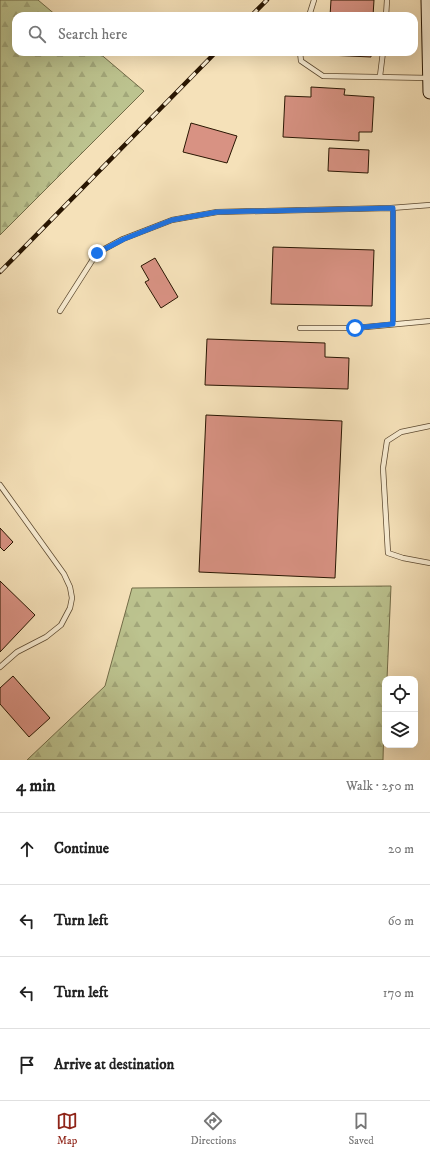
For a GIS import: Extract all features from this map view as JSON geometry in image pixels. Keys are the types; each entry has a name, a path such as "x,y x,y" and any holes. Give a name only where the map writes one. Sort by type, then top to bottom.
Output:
{"main road":[{"path":"428,0 430,92"}],"lane":[{"path":"310,12 314,0"},
{"path":"386,12 387,0"},
{"path":"300,56 301,61 323,76 430,78"},
{"path":"380,76 382,56"},
{"path":"60,311 97,253 124,239 172,220 217,212 393,208 430,205"},
{"path":"393,208 393,324"},
{"path":"300,328 355,328 430,321"},
{"path":"430,426 401,432 387,441 383,468 388,553 403,558 430,563"},
{"path":"0,485 64,574 70,587 72,598 70,608 61,625 46,637 17,652 0,667"}],"green space":[{"path":"0,0 38,0 52,12 12,12 12,56 103,56 144,91 0,235"},
{"path":"391,586 387,676 382,676 383,760 27,760 105,686 132,588"}],"building":[{"path":"331,0 374,0 373,12 330,12"},
{"path":"350,56 371,56 371,57"},
{"path":"311,87 345,89 344,95 374,97 372,132 359,132 359,141 283,137 285,96 311,97"},
{"path":"191,123 237,136 227,163 183,152"},
{"path":"329,148 369,150 368,173 328,171"},
{"path":"273,247 374,250 372,306 271,304"},
{"path":"155,258 178,297 161,308 145,282 149,280 141,266"},
{"path":"207,339 325,343 325,357 349,358 348,389 205,385"},
{"path":"206,415 342,421 335,578 199,572"},
{"path":"0,528 13,542 4,551 0,547"},
{"path":"0,581 35,615 0,652"},
{"path":"13,676 50,718 29,737 0,704 0,688"}],"railway":[{"path":"255,12 267,0"},
{"path":"0,272 212,56"}],"route":[{"path":"97,253 124,239 172,220 217,212 393,208 393,324 355,328"}]}
